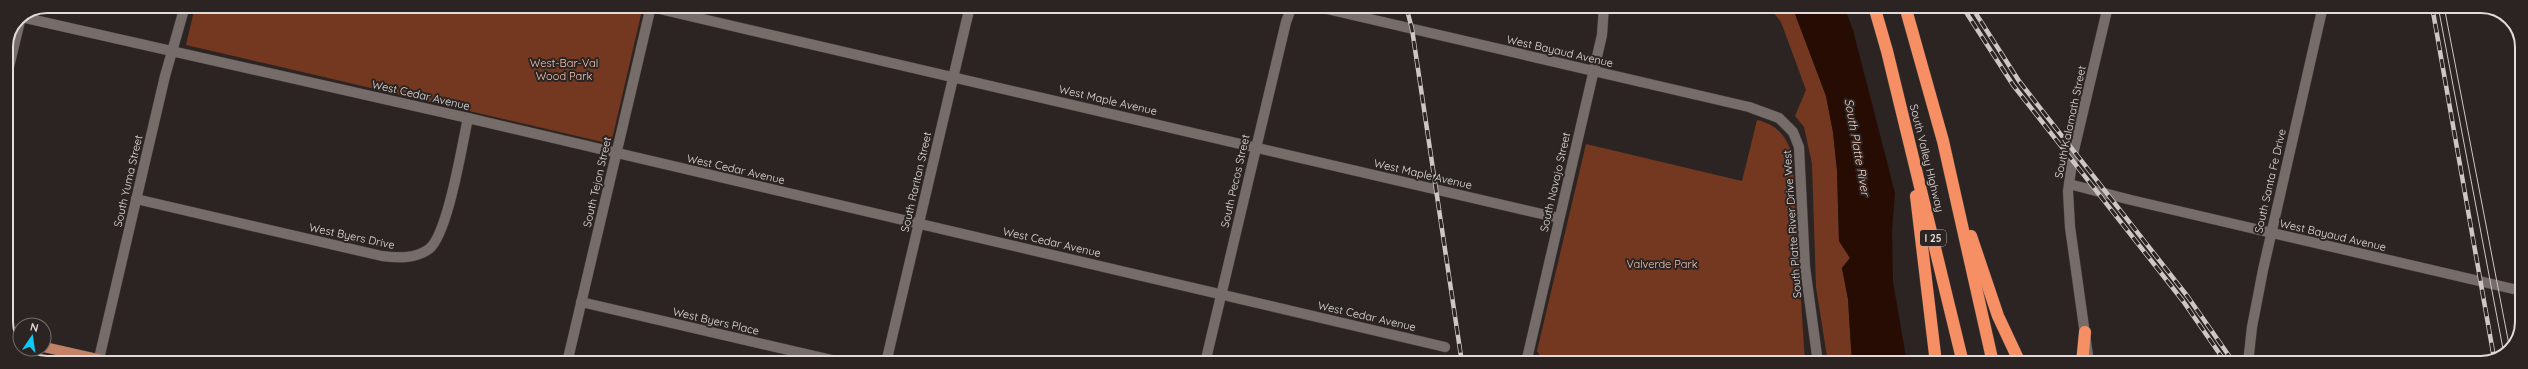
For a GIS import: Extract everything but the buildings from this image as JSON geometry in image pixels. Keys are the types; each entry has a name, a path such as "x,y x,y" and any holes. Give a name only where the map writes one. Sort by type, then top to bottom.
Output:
{"highway":[{"name":"South Valley Highway","path":"1876,13 1961,356"},
{"name":"South Valley Highway","path":"1907,13 1953,179 1991,356"},
{"path":"1902,114 1918,212 1935,356"},
{"path":"1953,179 1998,316 2017,356"},
{"path":"2083,356 2085,332"}],"main road":[{"path":"52,349 79,356"}],"street":[{"name":"South Yuma Street","path":"100,356 136,199 183,13"},
{"name":"South Tejon Street","path":"569,356 649,13"},
{"name":"West Maple Avenue","path":"681,13 1256,146 1559,218"},
{"name":"South Raritan Street","path":"888,356 952,76 968,13"},
{"name":"South Pecos Street","path":"1207,356 1256,146 1289,13"},
{"name":"West Bayaud Avenue","path":"1344,13 1764,111 1779,118 1793,132"},
{"name":"South Navajo Street","path":"1528,356 1603,27 1604,13"},
{"name":"South Kalamath Street","path":"2088,356 2070,226 2069,184 2074,150 2106,13"},
{"name":"South Santa Fe Drive","path":"2249,356 2254,310 2321,13"},
{"name":"West Cedar Avenue","path":"29,19 173,50 468,118 616,154 1445,347"},
{"path":"13,50 18,31"},
{"name":"West Byers Drive","path":"136,199 382,256 413,257 430,248 442,229 468,118"},
{"name":"South Platte River Drive West","path":"1793,132 1801,153 1805,267 1817,356"},
{"name":"West Bayaud Avenue","path":"2069,184 2271,233 2515,289"},
{"name":"West Byers Place","path":"581,302 815,356"}],"green space":[{"name":"West-Bar-Val Wood Park","path":"193,13 641,13 611,144 186,45"},
{"path":"1774,13 1795,13 1826,96 1833,132 1837,170 1839,241 1850,258 1842,268 1848,299 1852,356 1827,356 1816,287 1812,164 1804,127 1795,116 1806,90 1781,22"},
{"name":"Valverde Park","path":"1757,120 1770,124 1784,137 1792,155 1805,356 1540,356 1537,351 1586,144 1742,181"}],"water":[{"name":"South Platte River","path":"1795,13 1847,13 1853,30 1895,193 1892,232 1893,282 1906,356 1852,356 1848,299 1842,268 1850,258 1839,241 1837,170 1833,132 1826,96"}],"tram line":[{"path":"2439,13 2503,347"},
{"path":"2445,13 2508,342"}],"railway":[{"path":"1408,13 1412,29 1461,356"},
{"path":"1967,13 2013,85 2183,301 2221,356"},
{"path":"1975,13 2019,81 2188,297 2229,356"},
{"path":"2433,13 2493,353"}]}
